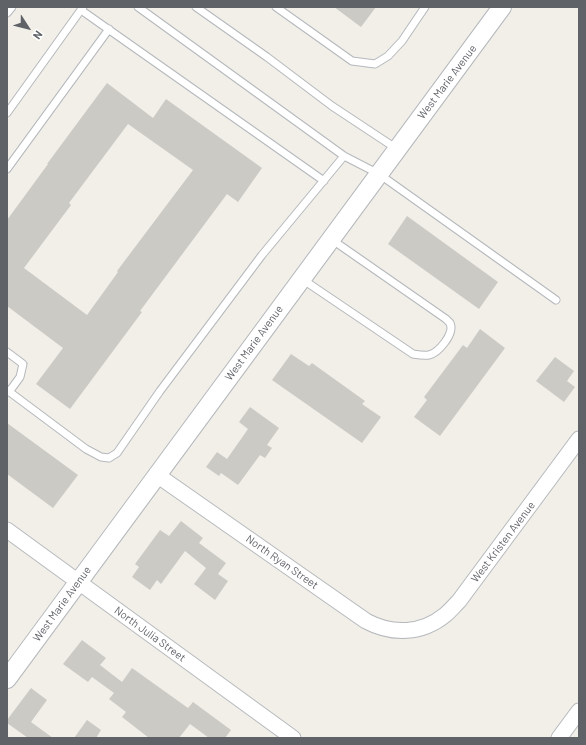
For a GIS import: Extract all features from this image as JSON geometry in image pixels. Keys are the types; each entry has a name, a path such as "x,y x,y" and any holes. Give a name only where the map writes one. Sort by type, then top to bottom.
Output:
{"street":[{"name":"West Marie Avenue","path":"7,679 502,7"},
{"name":"West Kristen Avenue","path":"413,630 423,628 438,620 459,601 579,439"},
{"name":"North Ryan Street","path":"157,475 366,621 376,627 387,630 413,630"},
{"name":"North Julia Street","path":"7,530 293,738"},
{"path":"559,738 579,711"}],"lane":[{"path":"7,13 12,7"},
{"path":"138,7 344,156 378,174 556,300"},
{"path":"196,7 267,57 332,106 397,149"},
{"path":"276,7 352,61 375,64 388,56 398,46 425,7"},
{"path":"7,113 82,9 109,30 324,180"},
{"path":"7,169 109,30"},
{"path":"7,352 23,364 20,377 8,391 86,449 102,457 109,458 116,453 160,391 262,255 344,156"},
{"path":"301,279 413,354 428,356 439,350 449,336 451,329 450,323 331,239"}],"building":[{"path":"334,7 376,7 361,27"},
{"path":"107,83 153,118 166,99 262,168 238,202 227,194 140,311 142,312 70,409 36,384 63,348 7,306 7,220","holes":["128,124 193,170 117,271 118,272 87,315 24,268 71,205 69,203"]},
{"path":"407,216 498,282 479,309 388,244"},
{"path":"480,329 505,348 440,436 414,417 427,400 424,397 463,345 467,348"},
{"path":"291,354 309,366 312,363 365,401 362,404 381,417 362,443 272,380"},
{"path":"555,357 574,371 567,381 575,387 564,402 536,381"},
{"path":"250,407 279,428 267,445 272,448 265,458 260,455 238,485 221,473 219,476 206,467 217,452 227,459 248,429 239,422"},
{"path":"7,423 78,475 53,508 7,474"},
{"path":"181,521 203,538 199,543 226,563 218,574 228,581 215,600 194,584 206,568 185,551 161,584 157,580 150,590 132,577 139,567 135,564 160,530 169,536"},
{"path":"82,640 106,658 100,665 122,682 132,668 188,708 193,702 231,730 225,738 209,738 190,724 179,738 149,738 122,717 126,712 109,699 114,693 92,677 88,682 63,664"},
{"path":"31,688 47,700 31,722 53,738 28,738 7,723 7,720"},
{"path":"87,720 101,730 96,738 74,738"}]}
